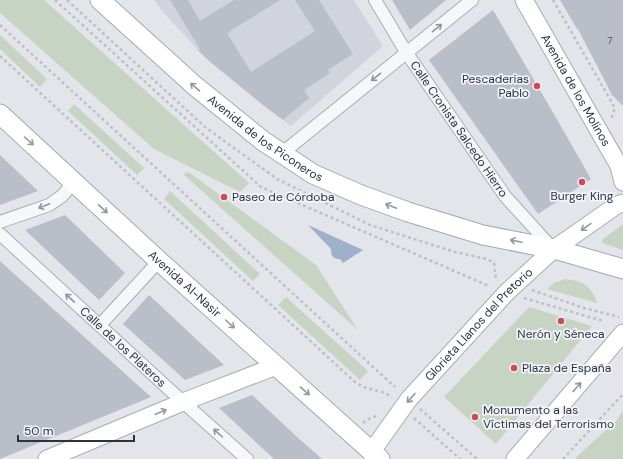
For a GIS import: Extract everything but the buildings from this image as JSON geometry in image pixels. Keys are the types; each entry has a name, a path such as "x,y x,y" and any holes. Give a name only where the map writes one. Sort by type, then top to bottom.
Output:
{"main road":[{"name":"Avenida de los Molinos","path":"524,0 621,167 623,182"},
{"name":"Avenida de los Piconeros","path":"103,2 195,86 263,141 313,174 361,195 408,212 483,234 554,249"},
{"name":"Avenida Al-Nasir","path":"0,114 159,261 334,417 375,456"},
{"name":"Glorieta Llanos del Pretorio","path":"375,456 402,408 409,399 507,292 554,249 621,199"},
{"path":"554,249 623,269"},
{"path":"515,459 623,333"},
{"path":"47,459 183,402 276,366"}],"street":[{"name":"Calle Cronista Salcedo Hierro","path":"375,0 406,52 505,196 554,249"},
{"path":"281,154 472,0"},
{"path":"0,222 49,204 62,196 74,182"},
{"name":"Calle de los Plateros","path":"0,234 247,459"},
{"path":"100,326 159,261"}],"path":[{"path":"553,0 615,108 610,120 613,126"},
{"path":"0,25 395,387"},
{"path":"0,56 355,382 364,387 386,393 460,459"},
{"path":"523,298 603,321"},
{"path":"563,459 623,394"},
{"path":"420,408 477,459"}],"shaded area":[{"path":"154,0 354,0 383,46 291,126 208,60 163,12"}],"green space":[{"path":"0,0 44,0 249,183 240,192 154,149 0,13"},
{"path":"0,35 47,79 40,87 0,49"},
{"path":"74,104 144,168 137,175 68,111"},
{"path":"186,172 190,173 316,265 358,330 184,175"},
{"path":"170,191 260,274 253,281 164,199"},
{"path":"623,224 623,250 602,243 602,240"},
{"path":"565,279 577,281 586,285 592,292 597,303 547,289 554,283"},
{"path":"286,297 368,371 360,380 278,305"},
{"path":"529,307 592,326 496,444 444,397"},
{"path":"623,410 623,459 574,459 616,421"}],"water":[{"path":"308,225 363,250 343,263 340,259 333,257 331,254 331,249"}],"place":[{"name":"Pescaderias Pablo","path":"537,86"},
{"name":"Burger King","path":"582,182"},
{"name":"Paseo de Córdoba","path":"224,197"},
{"name":"Nerón y Séneca","path":"561,321"},
{"name":"Plaza de España","path":"514,368"},
{"name":"Monumento a las Víctimas del Terrorismo","path":"475,417"}]}
